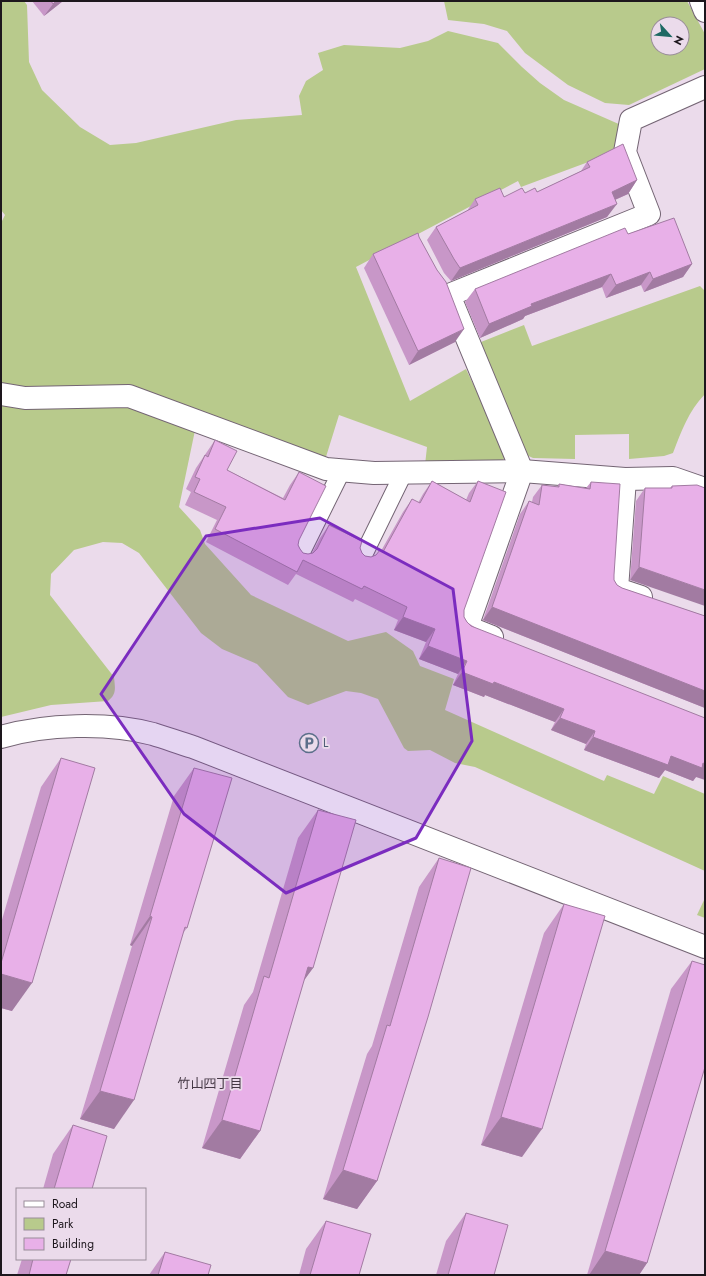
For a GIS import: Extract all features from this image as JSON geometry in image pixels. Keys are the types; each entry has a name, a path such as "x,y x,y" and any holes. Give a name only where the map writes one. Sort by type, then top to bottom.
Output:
{"street":[{"path":"701,1 705,11"},
{"path":"510,644 467,627 522,471 444,289 649,214 625,152 631,120 705,87"},
{"path":"1,394 25,398 128,396 326,469 374,473 522,471 625,479 673,478 705,489"},
{"path":"625,479 617,589 661,604"},
{"path":"1,737 21,731 70,726 114,728 151,734 193,747 705,947"}],"lane":[{"path":"299,557 342,470"},
{"path":"360,560 404,472"}],"highlighted area":[{"path":"320,518 453,589 472,741 416,838 286,893 184,814 101,694 206,536"}],"green space":[{"path":"1,1 24,1 27,5 29,62 42,90 80,127 110,145 136,143 236,120 302,115 299,96 306,81 323,70 318,53 344,45 400,48 428,41 448,31 498,43 540,83 564,100 621,125 618,151 521,187 518,181 356,267 410,401 466,369 506,454 500,466 425,465 427,447 339,415 325,460 198,416 179,507 200,530 205,544 251,595 348,641 386,632 413,651 420,666 454,679 445,710 604,781 607,775 654,794 663,776 705,794 705,871 475,767 455,763 430,750 408,751 404,748 378,699 361,693 346,691 308,705 288,697 257,664 222,649 201,633 139,553 122,543 103,542 74,550 51,574 50,595 114,677 115,690 113,696 108,701 51,705 1,717 1,223 5,215 1,210"},
{"path":"444,1 687,1 705,34 705,69 629,105 605,103 568,85 525,53 507,31 484,24 448,20"},
{"path":"700,286 705,291 705,394 690,415 673,453 664,456 629,459 629,434 575,435 575,459 533,458 522,453 476,344 524,325 532,346"},
{"path":"705,898 705,918 697,915"}],"building":[{"path":"623,144 637,180 612,192 617,204 460,268 436,227 478,205 475,199 500,188 504,197 522,188 525,193 535,188 537,192 590,167 587,162"},
{"path":"674,218 692,264 653,279 650,272 616,285 611,274 531,304 532,306 489,324 475,289 625,228 628,234"},
{"path":"418,233 437,270 446,282 464,329 418,351 373,254"},
{"path":"215,440 237,451 227,470 285,500 299,472 326,486 299,540 298,545 300,549 303,553 308,554 313,553 317,549 329,525 362,541 360,548 365,556 371,557 376,555 380,550 383,552 412,499 420,503 432,481 470,502 478,481 506,492 464,610 464,617 467,622 471,626 705,718 705,764 703,763 702,768 671,756 668,765 593,737 595,731 560,718 564,709 494,682 493,684 462,672 467,661 428,646 435,629 403,617 407,607 364,586 362,589 303,560 297,572 215,529 226,507 194,492 200,479 195,477 205,455 208,457"},
{"path":"591,482 620,484 614,575 614,580 617,585 705,616 705,691 492,607 529,501 539,505 542,485 559,487 559,484 590,489"},
{"path":"697,485 705,488 705,590 639,567 645,488 672,488 672,486"},
{"path":"61,758 95,768 32,983 1,974 1,963"},
{"path":"194,768 232,778 187,928 185,927 134,1100 100,1091 152,917 150,916"},
{"path":"318,810 356,820 313,968 308,967 260,1131 222,1120 264,976 269,978"},
{"path":"439,858 471,868 428,1017 377,1181 343,1170 387,1025 390,1026"},
{"path":"564,904 605,916 542,1129 501,1117"},
{"path":"692,961 705,965 705,1067 647,1263 605,1251"},
{"path":"73,1125 107,1136 92,1188 54,1188"},
{"path":"466,1213 508,1225 494,1275 448,1275"},
{"path":"326,1221 371,1234 359,1275 310,1275"},
{"path":"165,1252 211,1265 208,1275 158,1275"},
{"path":"33,1260 71,1260 66,1275 29,1275"}],"place":[{"name":"L","path":"309,743"}],"district":[{"name":"竹山四丁目","path":"210,1083"}]}
